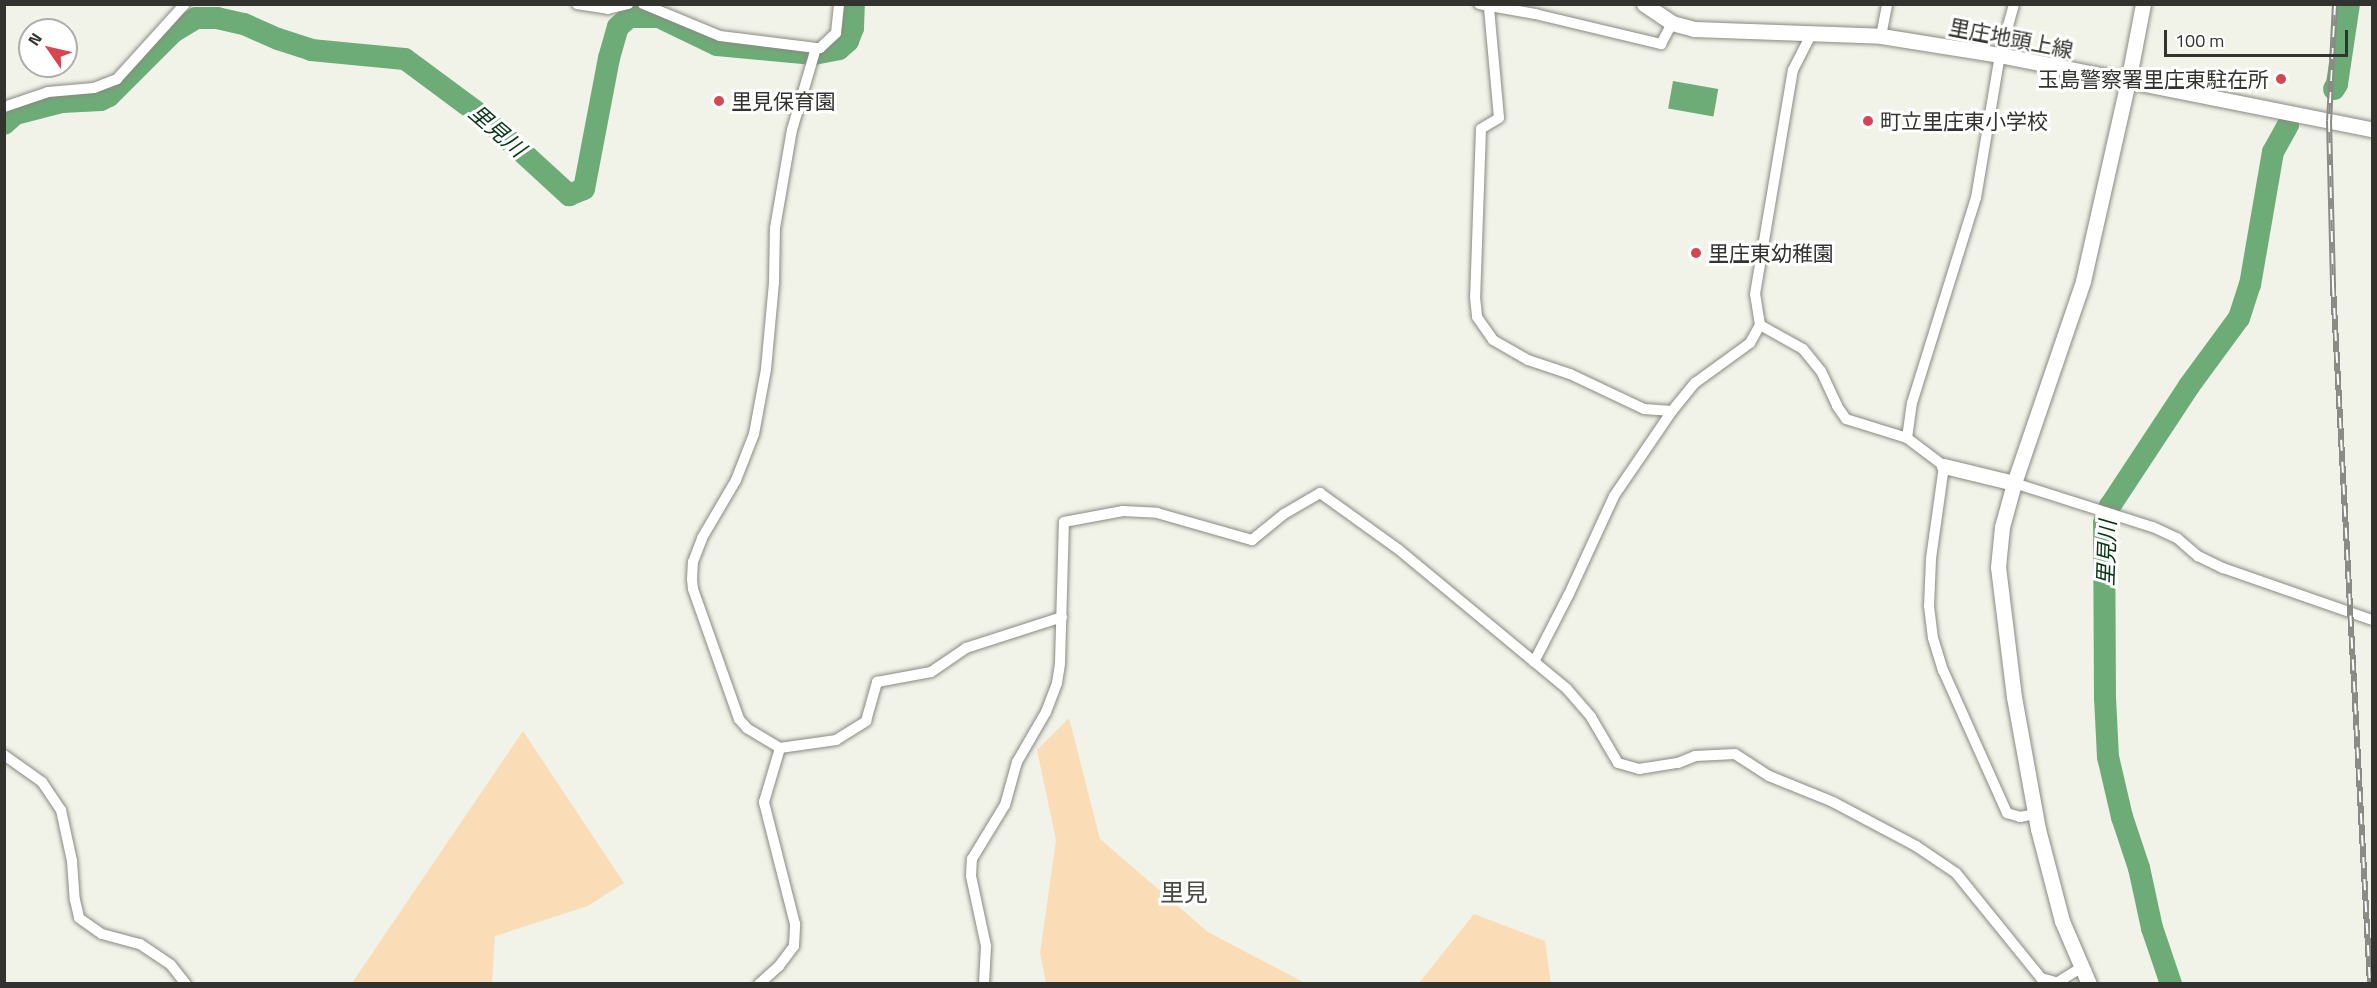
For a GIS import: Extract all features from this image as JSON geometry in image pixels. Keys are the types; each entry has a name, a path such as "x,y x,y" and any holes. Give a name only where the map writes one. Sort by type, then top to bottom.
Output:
{"street":[{"path":"4,107 48,92 94,88 117,79 185,4"},
{"path":"577,4 608,9 628,4"},
{"path":"643,4 720,36 816,48 820,48 836,33 839,4"},
{"name":"里庄地頭上線","path":"1644,4 1672,23 1694,29 1881,36 2000,55 2373,129"},
{"path":"1881,36 1887,4"},
{"path":"1907,438 1912,403 1976,198 2000,55 2014,4"},
{"path":"2089,984 2062,921 2035,814 2014,697 1998,567 2002,528 2014,483 2083,281 2128,82 2143,4"},
{"path":"1672,23 1661,44 1535,14 1484,6 1499,118 1481,129 1474,297 1478,317 1493,340 1528,360 1570,374 1644,409 1672,411"},
{"path":"1534,662 1569,594 1614,496 1672,411 1695,382 1750,343 1760,325 1755,294 1793,70 1811,35"},
{"path":"816,48 792,130 775,228 774,283 766,369 754,434 736,480 702,538 693,562 693,589 739,719 747,728 780,748 836,740 866,721 877,682 931,672 966,648 1062,617"},
{"path":"1760,325 1803,349 1821,371 1837,406 1846,419 1907,438 1944,466 2014,483 2153,527 2177,538 2198,556 2223,568 2373,620"},
{"path":"1944,466 1931,559 1929,606 1933,638 1943,670 2007,813 2020,817 2035,814"},
{"path":"984,984 986,946 971,876 972,859 1005,805 1017,762 1046,712 1060,663 1064,522 1123,512 1157,513 1252,540 1284,514 1320,493 1398,549 1583,705 1618,763 1639,769 1678,763 1695,756 1735,754 1769,776 1833,802 1916,846 1956,873 2041,981 2055,983 2081,968"},
{"path":"759,984 779,966 794,946 795,924 764,802 780,748"},
{"path":"4,755 42,782 61,810 72,861 79,918 102,934 140,944 171,965 186,984"}],"shaded area":[{"path":"1673,81 1718,89 1713,117 1668,109"},
{"path":"1069,718 1100,839 1208,932 1305,983 1046,983 1040,953 1056,840 1037,750"},
{"path":"523,731 624,883 588,906 495,936 492,983 352,983"},
{"path":"1474,914 1545,941 1551,983 1419,983"}],"waterway":[{"name":"里見川","path":"4,124 15,114 62,102 101,100 109,96 173,32 196,18 217,18 244,24 311,50 405,59 486,119 569,195 584,189 609,58 618,27 629,17 659,17 717,45 814,54 839,49 848,41 853,28 854,4"},
{"name":"里見川","path":"2334,89 2337,84 2349,4"},
{"name":"里見川","path":"2171,984 2152,928 2139,868 2122,817 2108,757 2105,698 2104,523 2110,506 2189,386 2239,318 2250,285 2273,152 2288,125"}],"railway":[{"path":"2335,4 2329,121 2333,286 2370,984"}],"place":[{"name":"玉島警察署里庄東駐在所","path":"2281,79"},
{"name":"里見保育園","path":"719,101"},
{"name":"町立里庄東小学校","path":"1868,121"},
{"name":"里庄東幼稚園","path":"1696,253"}],"district":[{"name":"里見","path":"1184,893"}]}
